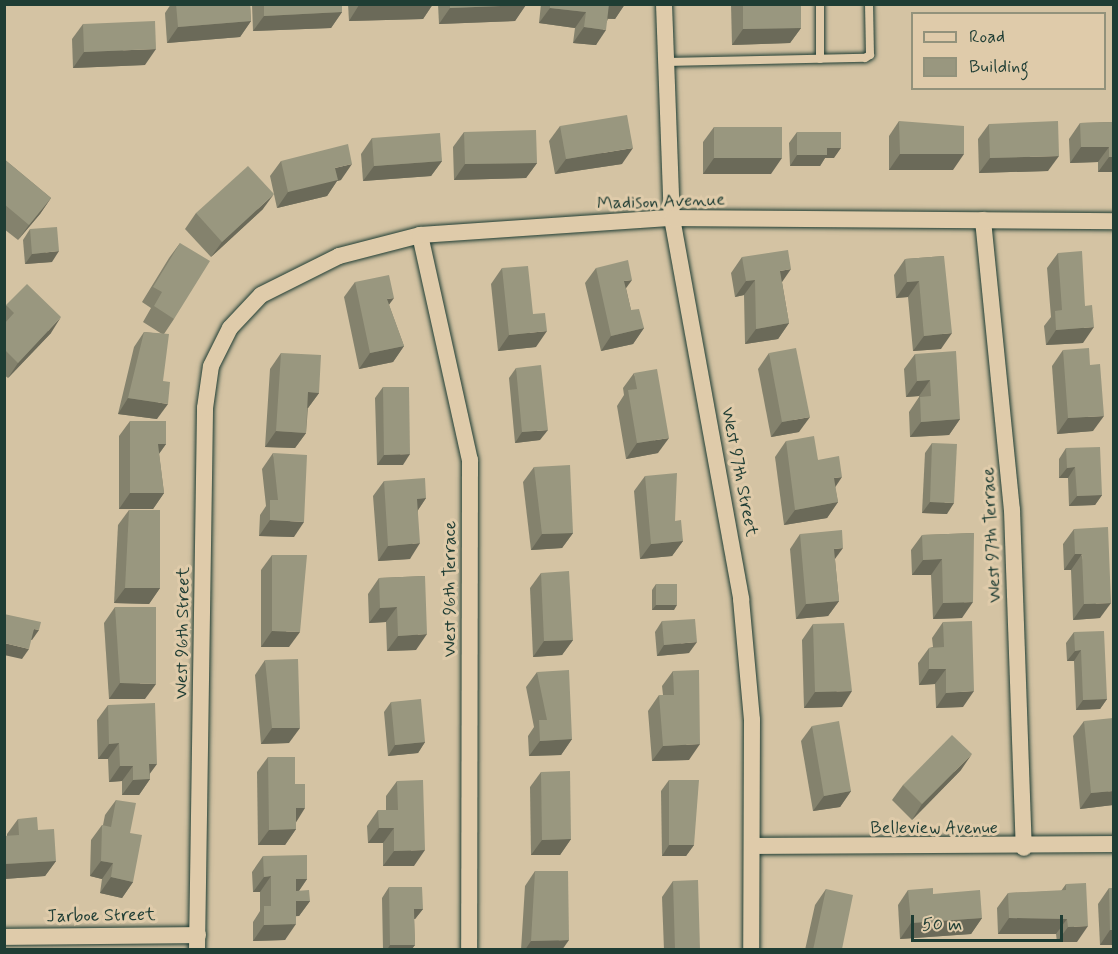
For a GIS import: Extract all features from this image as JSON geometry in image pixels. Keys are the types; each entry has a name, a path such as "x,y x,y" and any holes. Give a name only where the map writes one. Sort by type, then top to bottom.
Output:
{"street":[{"name":"West 97th Street","path":"664,4 672,218 741,599 752,720 751,950"},
{"name":"Madison Avenue","path":"234,323 261,295 339,256 420,235 672,218 1113,221"},
{"name":"West 97th Terrace","path":"983,220 1012,510 1024,848"},
{"name":"West 96th Terrace","path":"420,235 470,460 469,950"},
{"name":"West 96th Street","path":"197,942 205,408 211,366 234,323"},
{"name":"Belleview Avenue","path":"753,846 1024,848 1113,844"},
{"name":"Jarboe Street","path":"4,937 197,942"}],"lane":[{"path":"820,4 820,59"},
{"path":"666,62 820,59 870,55 869,4"}],"building":[{"path":"176,4 250,4 251,21 178,27"},
{"path":"264,4 342,4 342,12 264,16"},
{"path":"450,4 526,4 526,5 450,8"},
{"path":"550,4 609,4 606,30 584,27 586,12 550,8"},
{"path":"743,4 801,4 801,28 743,29"},
{"path":"155,21 156,49 84,52 83,24"},
{"path":"627,115 633,148 566,159 560,126"},
{"path":"899,121 964,126 964,154 900,154"},
{"path":"1058,121 1059,156 990,158 989,124"},
{"path":"1113,122 1113,157 1109,157 1109,147 1081,147 1080,123"},
{"path":"714,127 782,127 782,158 714,158"},
{"path":"536,130 537,163 465,164 464,132"},
{"path":"797,132 841,132 841,148 827,148 827,155 797,155"},
{"path":"440,133 442,161 374,166 372,138"},
{"path":"348,144 352,164 335,168 338,180 288,192 281,161"},
{"path":"4,159 51,198 29,225 4,204"},
{"path":"248,166 274,194 222,242 196,213"},
{"path":"57,227 59,251 32,254 30,229"},
{"path":"180,243 210,261 174,319 154,306 162,292 153,287"},
{"path":"788,250 791,269 780,271 789,323 756,329 755,280 746,281 742,257"},
{"path":"1082,251 1085,306 1092,305 1094,327 1056,330 1055,311 1062,310 1058,253"},
{"path":"944,256 952,333 924,336 919,281 907,282 905,259"},
{"path":"628,260 632,280 624,281 631,310 639,309 644,328 611,336 596,268"},
{"path":"528,266 533,314 545,313 547,331 509,335 502,268"},
{"path":"389,275 394,298 387,299 404,346 370,353 355,282"},
{"path":"27,284 61,317 18,363 4,349 4,324 14,313 6,305"},
{"path":"144,332 169,334 163,381 170,382 168,404 128,398"},
{"path":"796,348 810,417 782,422 769,353"},
{"path":"1089,348 1090,365 1100,364 1104,416 1068,418 1063,350"},
{"path":"956,351 960,419 921,422 920,397 931,396 930,380 917,381 915,354"},
{"path":"281,353 321,355 319,393 308,392 306,433 276,431"},
{"path":"541,365 548,430 522,432 516,368"},
{"path":"657,369 669,438 637,443 628,390 637,389 634,373"},
{"path":"383,387 409,387 410,454 384,455"},
{"path":"130,421 166,421 166,444 158,444 164,493 130,493"},
{"path":"814,436 818,460 839,456 842,477 834,478 838,502 795,510 786,441"},
{"path":"932,443 957,444 954,503 930,502"},
{"path":"1100,447 1102,495 1077,496 1075,467 1067,468 1066,448"},
{"path":"273,453 307,455 304,522 270,520 270,500 278,500"},
{"path":"570,465 573,533 542,534 534,467"},
{"path":"677,473 675,521 681,520 683,541 651,544 645,476"},
{"path":"425,478 426,498 417,499 420,543 388,546 384,481"},
{"path":"129,510 160,510 160,588 125,588"},
{"path":"1108,527 1111,603 1084,604 1082,554 1075,554 1074,529"},
{"path":"842,530 843,548 834,549 839,601 806,604 800,534"},
{"path":"974,533 973,602 943,603 942,559 923,560 922,535"},
{"path":"272,555 307,555 300,632 272,631"},
{"path":"569,571 573,640 544,641 541,573"},
{"path":"425,576 427,634 398,636 397,607 380,608 379,578"},
{"path":"656,584 677,584 677,605 656,605"},
{"path":"115,607 156,607 156,684 120,683"},
{"path":"4,614 41,622 39,630 34,629 29,649 4,643"},
{"path":"695,619 697,642 664,645 662,621"},
{"path":"972,621 974,691 946,693 946,669 929,669 929,648 944,647 943,622"},
{"path":"844,623 852,691 815,692 813,624"},
{"path":"1104,631 1107,699 1083,700 1081,650 1075,651 1074,632"},
{"path":"298,659 300,728 272,728 265,660"},
{"path":"569,670 572,739 540,741 539,720 547,720 537,672"},
{"path":"699,670 700,744 663,746 659,695 674,695 673,671"},
{"path":"421,699 425,742 395,745 391,702"},
{"path":"155,703 157,764 149,764 150,779 133,780 133,766 120,766 119,743 109,744 108,705"},
{"path":"1113,718 1113,791 1091,793 1084,721"},
{"path":"839,721 851,791 824,796 812,726"},
{"path":"952,735 972,754 922,804 903,785"},
{"path":"268,757 295,757 295,784 305,784 305,808 296,808 296,829 269,830"},
{"path":"570,771 571,839 542,840 541,772"},
{"path":"423,780 425,850 394,851 394,828 379,828 378,810 398,810 397,781"},
{"path":"669,780 699,780 694,845 669,845"},
{"path":"116,800 136,803 130,833 142,835 133,882 111,877 113,863 101,861 102,825 111,827"},
{"path":"37,817 38,830 54,829 56,861 4,864 4,836 19,835 18,819"},
{"path":"307,855 307,879 296,879 296,891 309,890 310,901 296,901 296,924 264,925 264,906 271,906 271,876 264,877 263,856"},
{"path":"535,871 568,871 569,940 531,941"},
{"path":"698,880 700,950 675,950 673,881"},
{"path":"1086,883 1088,926 1068,927 1067,919 1009,918 1008,893 1066,890 1066,884"},
{"path":"389,887 422,887 423,909 414,909 415,945 390,945"},
{"path":"933,888 933,894 980,890 982,918 911,923 908,890"},
{"path":"1109,888 1113,888 1113,930 1110,930"},
{"path":"826,889 853,895 842,949 846,950 813,950"}]}
